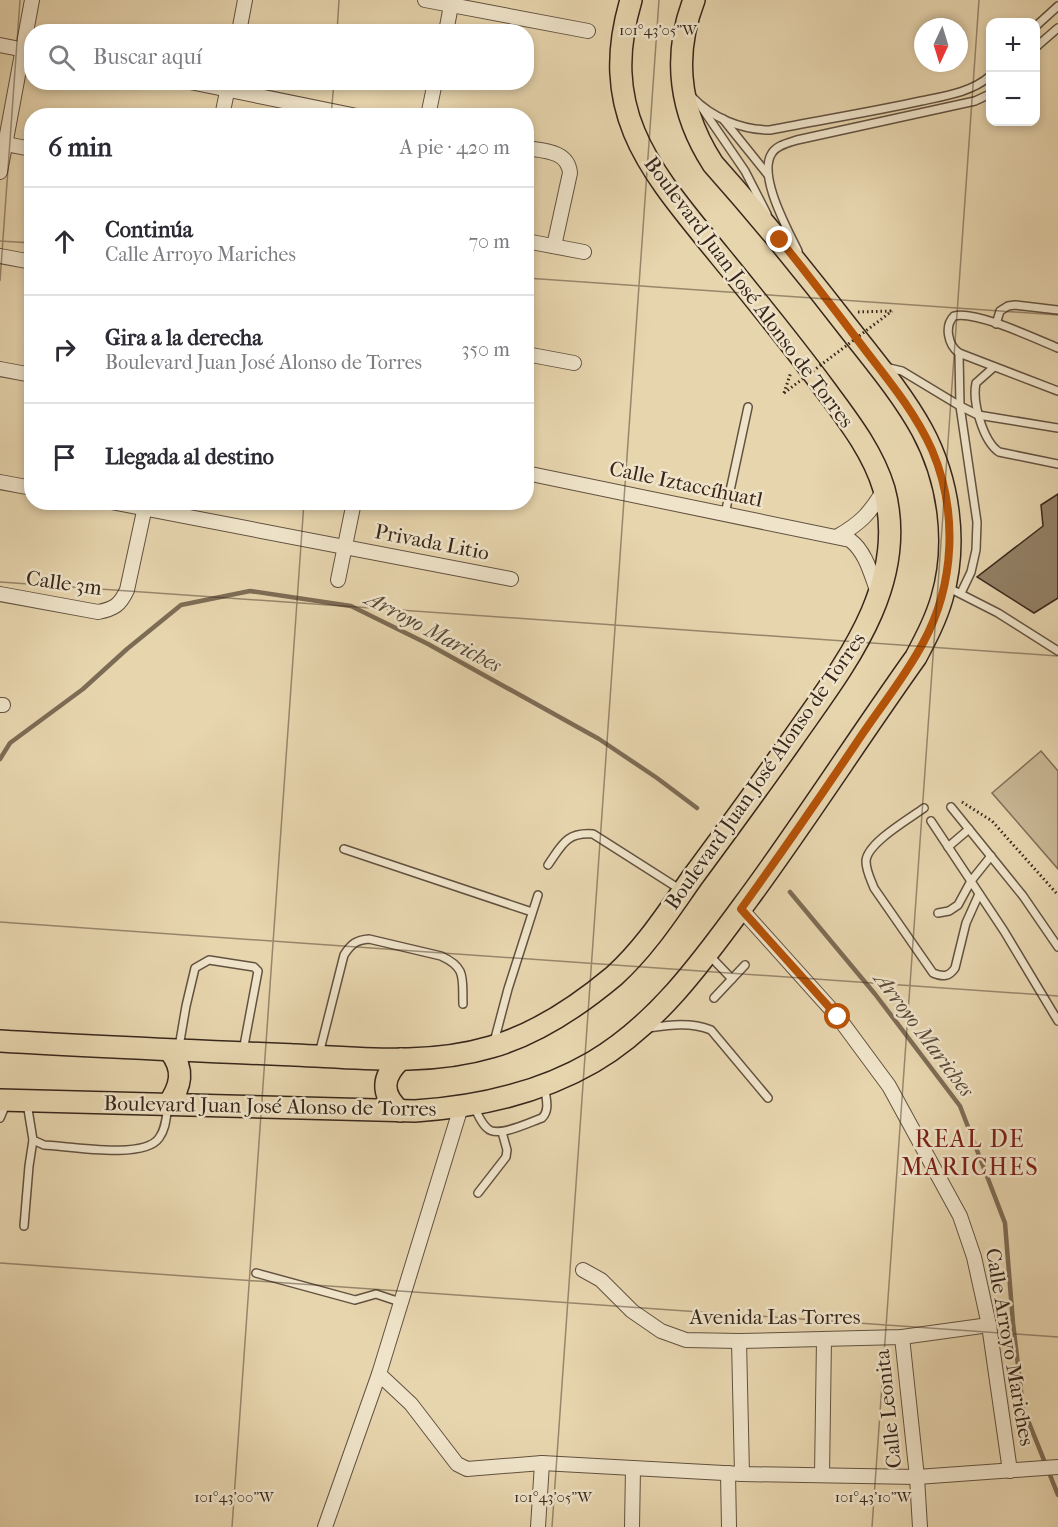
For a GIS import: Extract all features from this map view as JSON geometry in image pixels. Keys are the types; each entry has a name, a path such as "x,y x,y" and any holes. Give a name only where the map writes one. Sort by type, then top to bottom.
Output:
{"main road":[{"name":"Boulevard Juan José Alonso de Torres","path":"0,1041 175,1051 401,1059 446,1057 492,1047 539,1028 582,1002 618,972 648,939 767,776 852,653 879,595 887,568 890,535 884,490 864,445 843,414 798,352 672,196 646,159 631,124 620,65 624,24 631,0"},
{"name":"Boulevard Juan José Alonso de Torres","path":"8,1105 168,1105 400,1111 466,1106 511,1096 545,1085 594,1062 638,1029 662,1007 708,954 789,844 915,657 932,625 942,599 953,589 950,532 945,490 939,469 932,449 917,421 878,366 812,279 713,164 703,148 690,120 682,87 682,48 688,16 694,0"},
{"path":"168,1105 181,1079 181,1070 175,1051"},
{"path":"400,1111 389,1100 386,1082 393,1067 401,1059"}],"street":[{"path":"30,24 32,0"},
{"path":"240,24 245,0"},
{"path":"425,0 452,3 588,31"},
{"path":"448,24 452,3"},
{"path":"0,45 24,50"},
{"path":"0,172 2,143 24,62"},
{"path":"224,108 227,90"},
{"path":"245,90 323,108"},
{"path":"430,108 433,90"},
{"path":"2,143 24,147"},
{"path":"534,150 557,154 567,162 570,173 554,246"},
{"path":"534,242 584,252"},
{"path":"0,256 24,260"},
{"path":"534,356 574,363"},
{"path":"0,369 24,374"},
{"name":"Calle Iztaccíhuatl","path":"534,475 850,540 862,553 879,595"},
{"path":"0,483 24,487"},
{"path":"838,536 858,525 884,490"},
{"name":"Calle 3m","path":"0,594 98,612 111,610 121,603 127,590 144,510"},
{"name":"Privada Litio","path":"169,510 511,579"},
{"path":"338,580 352,510"},
{"name":"Calle Arroyo Mariches","path":"741,909 838,1017 889,1086 960,1216 974,1257 989,1325 1010,1471"},
{"path":"326,1527 379,1374 400,1302 466,1106"},
{"name":"Avenida Las Torres","path":"583,1270 601,1280 632,1311 661,1331 686,1340 739,1341 902,1336 989,1325"},
{"name":"Calle Leonita","path":"902,1336 920,1527"},
{"path":"822,1475 824,1339"},
{"path":"729,1527 735,1474 739,1341"},
{"path":"379,1374 411,1404 457,1464 467,1469 542,1463 735,1474 917,1477 1058,1467"},
{"path":"538,1527 542,1463"},
{"path":"632,1527 633,1469"}],"lane":[{"path":"1040,22 1058,6"},
{"path":"1040,43 1058,28"},
{"path":"701,107 746,128 770,130 954,94 972,88 986,79"},
{"path":"682,87 701,107 745,171 780,240"},
{"path":"768,176 770,155 780,146 788,143 975,101 986,96"},
{"path":"722,118 768,176 779,209 812,279"},
{"path":"996,324 1000,311 1008,306 1058,310"},
{"path":"1058,348 996,324 962,315 954,316 949,321 949,340 959,353 1058,391"},
{"path":"959,353 960,406 977,522 976,550 971,572 953,589 998,613 1058,651"},
{"path":"878,366 902,371 978,415 1058,428"},
{"path":"994,367 976,383 975,398 978,415 990,443 999,452 1058,464"},
{"path":"725,514 748,407"},
{"path":"951,807 1023,896 1058,947"},
{"path":"924,808 872,846 866,860 868,875 874,888 933,973 946,976 955,968 966,923 979,894"},
{"path":"931,821 1005,931 1058,1021"},
{"path":"948,847 969,829"},
{"path":"548,865 568,838 579,833 593,834 683,891"},
{"path":"344,849 532,912"},
{"path":"938,913 954,909 971,881 991,856"},
{"path":"492,1047 538,895"},
{"path":"319,1056 344,955 351,945 360,940 369,939 441,956 452,961 459,967 462,977 463,1004"},
{"path":"708,954 732,979"},
{"path":"175,1051 195,968 209,960 254,967 258,971 242,1053"},
{"path":"714,998 745,965"},
{"path":"638,1029 679,1024 701,1026 711,1030 768,1098"},
{"path":"466,1106 487,1128 494,1133 502,1132 542,1118 546,1113 545,1085"},
{"path":"8,1105 33,1140 44,1145 132,1151 150,1146 158,1140 164,1130 168,1105"},
{"path":"478,1193 506,1156 507,1150 502,1132"},
{"path":"24,1226 33,1140"},
{"path":"256,1273 355,1300 376,1294 400,1302"}],"path":[{"path":"784,393 892,311 837,313"},
{"path":"954,798 992,821 1058,895"}],"shaded area":[{"path":"1041,751 1058,771 1058,869 992,793"}],"building":[{"path":"1058,494 1058,598 1034,613 977,577 1043,526 1041,505"}],"waterway":[{"name":"Arroyo Mariches","path":"0,759 10,743 83,689 181,605 250,591 351,606 428,644 599,739 697,808"},
{"name":"Arroyo Mariches","path":"790,892 875,994 960,1106 1005,1223 1023,1408 1058,1495"}],"district":[{"name":"REAL DE MARICHES","path":"970,1153"}],"route":[{"path":"780,240 878,366 922,430 932,449 945,490 950,532 942,599 924,641 789,844 741,909 838,1017"}]}
